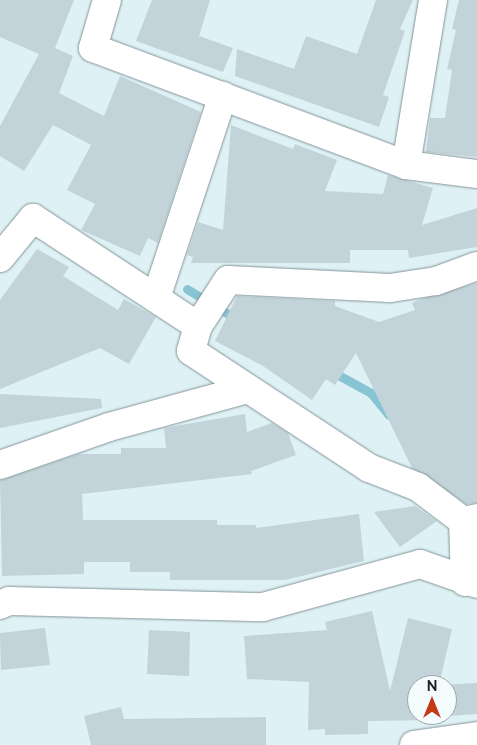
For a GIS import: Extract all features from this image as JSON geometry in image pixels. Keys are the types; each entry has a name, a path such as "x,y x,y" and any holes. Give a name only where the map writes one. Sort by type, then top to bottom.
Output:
{"street":[{"path":"107,0 93,48 406,165 477,174"},
{"path":"406,165 433,0"},
{"path":"156,298 223,96"},
{"path":"0,258 33,218 198,326"},
{"path":"0,605 9,601 263,607 420,564 471,583 470,519 418,488 369,468 244,390 191,351 198,326 228,280 390,288 436,281 477,266"},
{"path":"0,465 109,426 244,390"},
{"path":"414,745 477,736"}],"building":[{"path":"0,0 74,0 55,48 73,56 59,93 104,116 120,76 201,112 158,243 148,238 140,256 81,230 95,204 67,190 91,145 53,125 24,171 0,156 0,126 39,54 0,37"},
{"path":"152,0 210,0 199,36 233,48 223,72 136,41"},
{"path":"376,0 413,0 400,29 405,31 383,95 389,97 379,127 235,76 237,49 294,69 306,36 357,54"},
{"path":"459,0 477,0 477,157 426,152 430,118 445,118 452,70 447,69 456,30 452,29"},
{"path":"231,125 293,149 295,144 337,160 325,191 383,194 388,175 433,188 422,225 477,208 477,247 409,258 408,250 350,250 350,263 191,263 193,257 187,255 198,222 223,230"},
{"path":"37,249 69,267 63,276 118,310 124,299 156,317 129,364 100,348 0,389 0,300"},
{"path":"477,283 477,503 466,504 412,468 356,353 335,385 326,379 312,400 263,366 215,341 237,296 335,301 335,306 379,322 415,310 412,303 421,299"},
{"path":"0,394 101,399 102,408 0,428"},
{"path":"245,414 247,432 272,423 288,433 296,455 251,471 252,474 82,494 83,520 217,520 217,525 256,525 256,528 359,514 364,561 285,580 170,580 170,572 130,572 130,562 84,562 84,574 2,576 0,480 78,454 121,454 121,448 166,448 164,428"},
{"path":"415,506 437,521 400,547 374,512"},
{"path":"372,611 390,691 408,618 452,629 441,675 407,675 407,720 368,721 368,734 325,735 325,729 308,730 309,682 247,679 244,636 327,630 325,622"},
{"path":"45,628 50,665 1,670 0,633"},
{"path":"149,630 190,632 189,676 147,674"},
{"path":"477,683 477,714 457,715 457,684"},
{"path":"121,707 124,719 266,717 266,745 91,745 84,716"}],"waterway":[{"path":"187,289 238,320"},
{"path":"331,371 371,393 389,415"}]}
